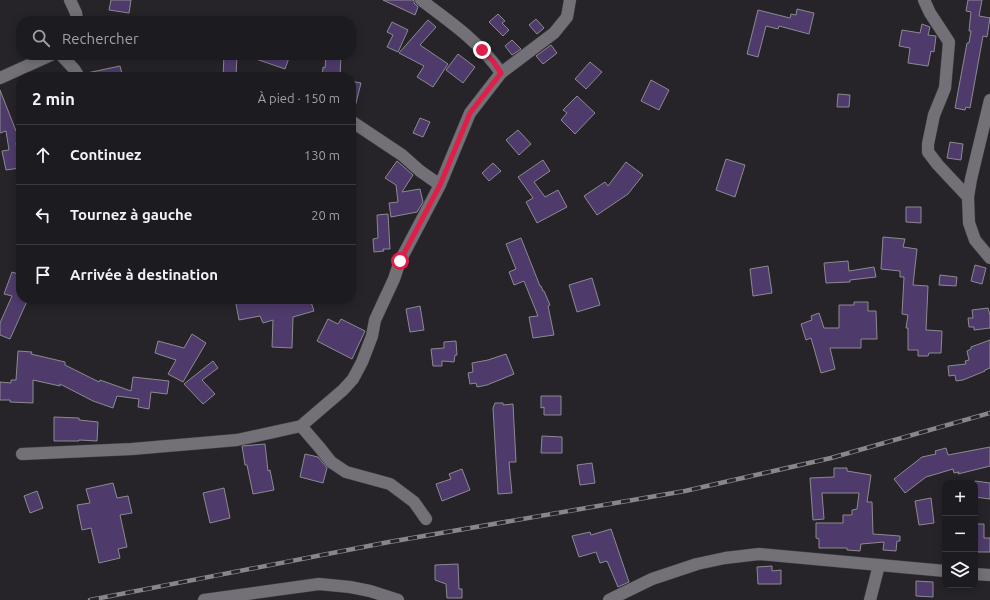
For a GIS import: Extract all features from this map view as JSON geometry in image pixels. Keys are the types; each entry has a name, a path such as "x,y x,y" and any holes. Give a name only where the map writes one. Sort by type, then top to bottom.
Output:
{"street":[{"path":"70,0 76,16"},
{"path":"421,0 482,50 493,61 501,73"},
{"path":"22,454 132,449 237,440 301,426 343,390 353,379 362,362 372,336 375,320 394,280 400,261 440,185 470,113 501,73 554,33 567,17 570,0"},
{"path":"924,0 930,13 949,42 945,88 934,115 928,144 928,152 938,165 968,196"},
{"path":"0,78 40,60"},
{"path":"65,60 75,72"},
{"path":"990,100 968,196 969,223 973,235 975,240 990,258"},
{"path":"356,124 402,155 420,171 440,185"},
{"path":"301,426 331,462 346,472 390,484 414,502 426,519"},
{"path":"609,600 652,579 697,564 725,558 759,554 942,571"},
{"path":"870,600 879,565"},
{"path":"978,574 990,575"},
{"path":"204,600 319,584 370,590 398,600"}],"building":[{"path":"111,0 131,0 129,13 109,10"},
{"path":"383,0 414,0 414,3 418,7 415,15"},
{"path":"968,0 982,0 979,16 990,18 987,37 983,36 970,108 966,107 965,110 955,108 967,43 969,43 971,31 969,31 971,12 966,11"},
{"path":"797,9 814,13 809,34 779,26 778,29 766,26 758,57 747,54 758,10 790,18 791,14 796,15"},
{"path":"498,14 505,21 502,23 509,30 503,36 489,22"},
{"path":"536,19 544,28 537,34 529,25"},
{"path":"428,20 436,27 420,45 448,64 433,87 417,77 424,66 399,53"},
{"path":"392,22 408,30 398,52 387,47 393,35 387,32"},
{"path":"922,24 930,27 928,35 936,36 934,52 931,51 928,66 908,63 910,48 899,46 902,30 920,33"},
{"path":"512,40 521,49 512,55 505,46"},
{"path":"551,45 557,53 543,64 536,56"},
{"path":"458,54 475,67 463,83 446,70"},
{"path":"224,60 237,60 236,72 223,72"},
{"path":"259,60 288,60 285,69"},
{"path":"326,60 341,60 340,72 322,72 323,67 325,68"},
{"path":"590,62 602,72 586,89 575,79"},
{"path":"120,66 122,72 92,72"},
{"path":"651,80 669,90 659,110 641,101"},
{"path":"356,82 361,83 356,103"},
{"path":"0,90 16,131 16,169 6,170 2,151 9,150 6,131 0,133"},
{"path":"838,94 850,95 849,107 837,107"},
{"path":"577,96 595,113 575,134 561,120 567,113 563,110"},
{"path":"420,118 430,122 423,137 413,133"},
{"path":"518,130 531,144 519,155 506,140"},
{"path":"950,142 963,144 961,160 947,158"},
{"path":"726,159 745,165 735,197 716,190"},
{"path":"543,160 550,171 534,182 545,197 558,190 567,207 537,223 526,202 533,198 518,177"},
{"path":"397,161 413,175 402,192 420,189 423,202 417,212 391,217 389,203 398,202 396,185 385,178"},
{"path":"626,162 643,175 628,194 597,215 584,196 605,182 608,186"},
{"path":"493,163 501,171 489,181 482,173"},
{"path":"906,207 921,207 921,223 906,222"},
{"path":"388,214 390,249 383,249 384,251 374,252 373,239 378,238 377,215"},
{"path":"883,237 905,239 903,247 917,249 913,285 928,286 926,330 942,331 941,353 929,353 928,356 918,356 918,350 908,350 908,328 906,328 908,315 902,314 904,277 900,277 900,271 881,269"},
{"path":"521,238 540,286 544,291 550,305 548,306 554,335 533,338 529,317 538,316 524,281 514,285 509,272 516,269 506,244"},
{"path":"848,261 849,271 874,267 876,277 850,280 850,282 826,283 824,263"},
{"path":"975,265 986,268 982,284 971,281"},
{"path":"768,266 772,293 753,296 750,269"},
{"path":"12,272 16,273 16,304 26,304 10,339 0,335 0,323 12,296 4,294"},
{"path":"940,275 957,277 956,286 939,285"},
{"path":"592,278 600,305 577,312 569,285"},
{"path":"854,302 868,302 868,311 876,311 877,339 861,339 861,348 830,348 835,369 821,373 811,338 806,340 801,324 812,320 811,316 819,313 824,328 839,328 839,305 854,305"},
{"path":"236,304 312,304 314,311 293,317 292,348 272,347 273,320 263,323 260,316 239,320"},
{"path":"420,306 424,330 410,332 406,309"},
{"path":"988,308 990,315 990,328 974,330 974,327 969,327 968,318 973,318 972,310"},
{"path":"328,319 338,324 341,319 365,331 352,359 317,341"},
{"path":"192,334 206,343 183,382 168,374 176,360 155,353 158,341 184,348"},
{"path":"990,340 990,368 963,380 956,381 955,375 949,376 948,366 966,364 965,361 969,360 967,351 971,349 971,347"},
{"path":"456,341 457,355 455,355 454,362 442,361 442,366 433,366 431,349 444,348 444,342"},
{"path":"18,351 32,352 31,354 65,362 65,365 99,382 100,380 131,391 133,377 169,381 167,394 151,392 149,409 138,407 139,399 117,396 113,408 93,401 60,384 60,386 33,380 33,403 0,400 0,382 11,383 11,380 16,380"},
{"path":"506,354 514,374 487,385 477,387 476,383 470,384 468,373 473,372 472,363"},
{"path":"213,361 218,368 202,380 215,394 203,404 184,384"},
{"path":"541,396 561,396 561,415 544,415 544,407 541,408"},
{"path":"495,403 503,403 503,405 513,404 516,462 509,462 512,493 498,494 493,408"},
{"path":"54,417 79,418 79,420 98,422 97,441 54,441"},
{"path":"542,436 562,437 562,453 541,453"},
{"path":"265,444 268,471 270,470 274,490 253,494 247,465 245,465 242,446"},
{"path":"990,447 990,466 958,474 959,472 954,473 953,469 926,477 905,493 894,479 922,457 936,454 935,451 946,448 948,455"},
{"path":"305,454 318,457 327,468 323,483 300,477"},
{"path":"592,463 595,483 580,485 577,465"},
{"path":"834,468 847,468 847,471 871,475 867,502 872,502 873,534 900,536 900,541 897,541 896,551 883,550 884,542 861,544 860,551 847,550 847,548 819,548 819,539 816,538 816,523 843,523 843,515 852,515 852,510 857,509 859,493 822,493 824,519 813,520 810,478 834,477"},
{"path":"462,469 470,490 442,501 436,484 451,479 449,474"},
{"path":"978,481 990,483 990,499 978,497"},
{"path":"113,483 117,498 128,496 132,513 120,515 127,547 118,549 120,558 99,563 91,528 82,530 77,505 90,503 86,489"},
{"path":"224,488 230,518 210,523 203,493"},
{"path":"37,491 43,508 30,513 24,496"},
{"path":"931,498 934,523 919,525 915,501"},
{"path":"978,524 984,524 984,538 990,538 990,552 978,552"},
{"path":"611,529 629,582 618,587 607,561 600,563 596,552 579,557 572,536 590,532 591,535"},
{"path":"458,564 459,589 462,589 462,598 447,598 446,584 435,580 435,565"},
{"path":"772,566 772,571 781,570 781,584 758,584 757,567"},
{"path":"916,581 933,582 933,597 916,596"}],"railway":[{"path":"90,600 389,542 685,491 831,458 990,413"}],"route":[{"path":"400,261 440,185 470,113 501,73 493,61 482,50"}]}
